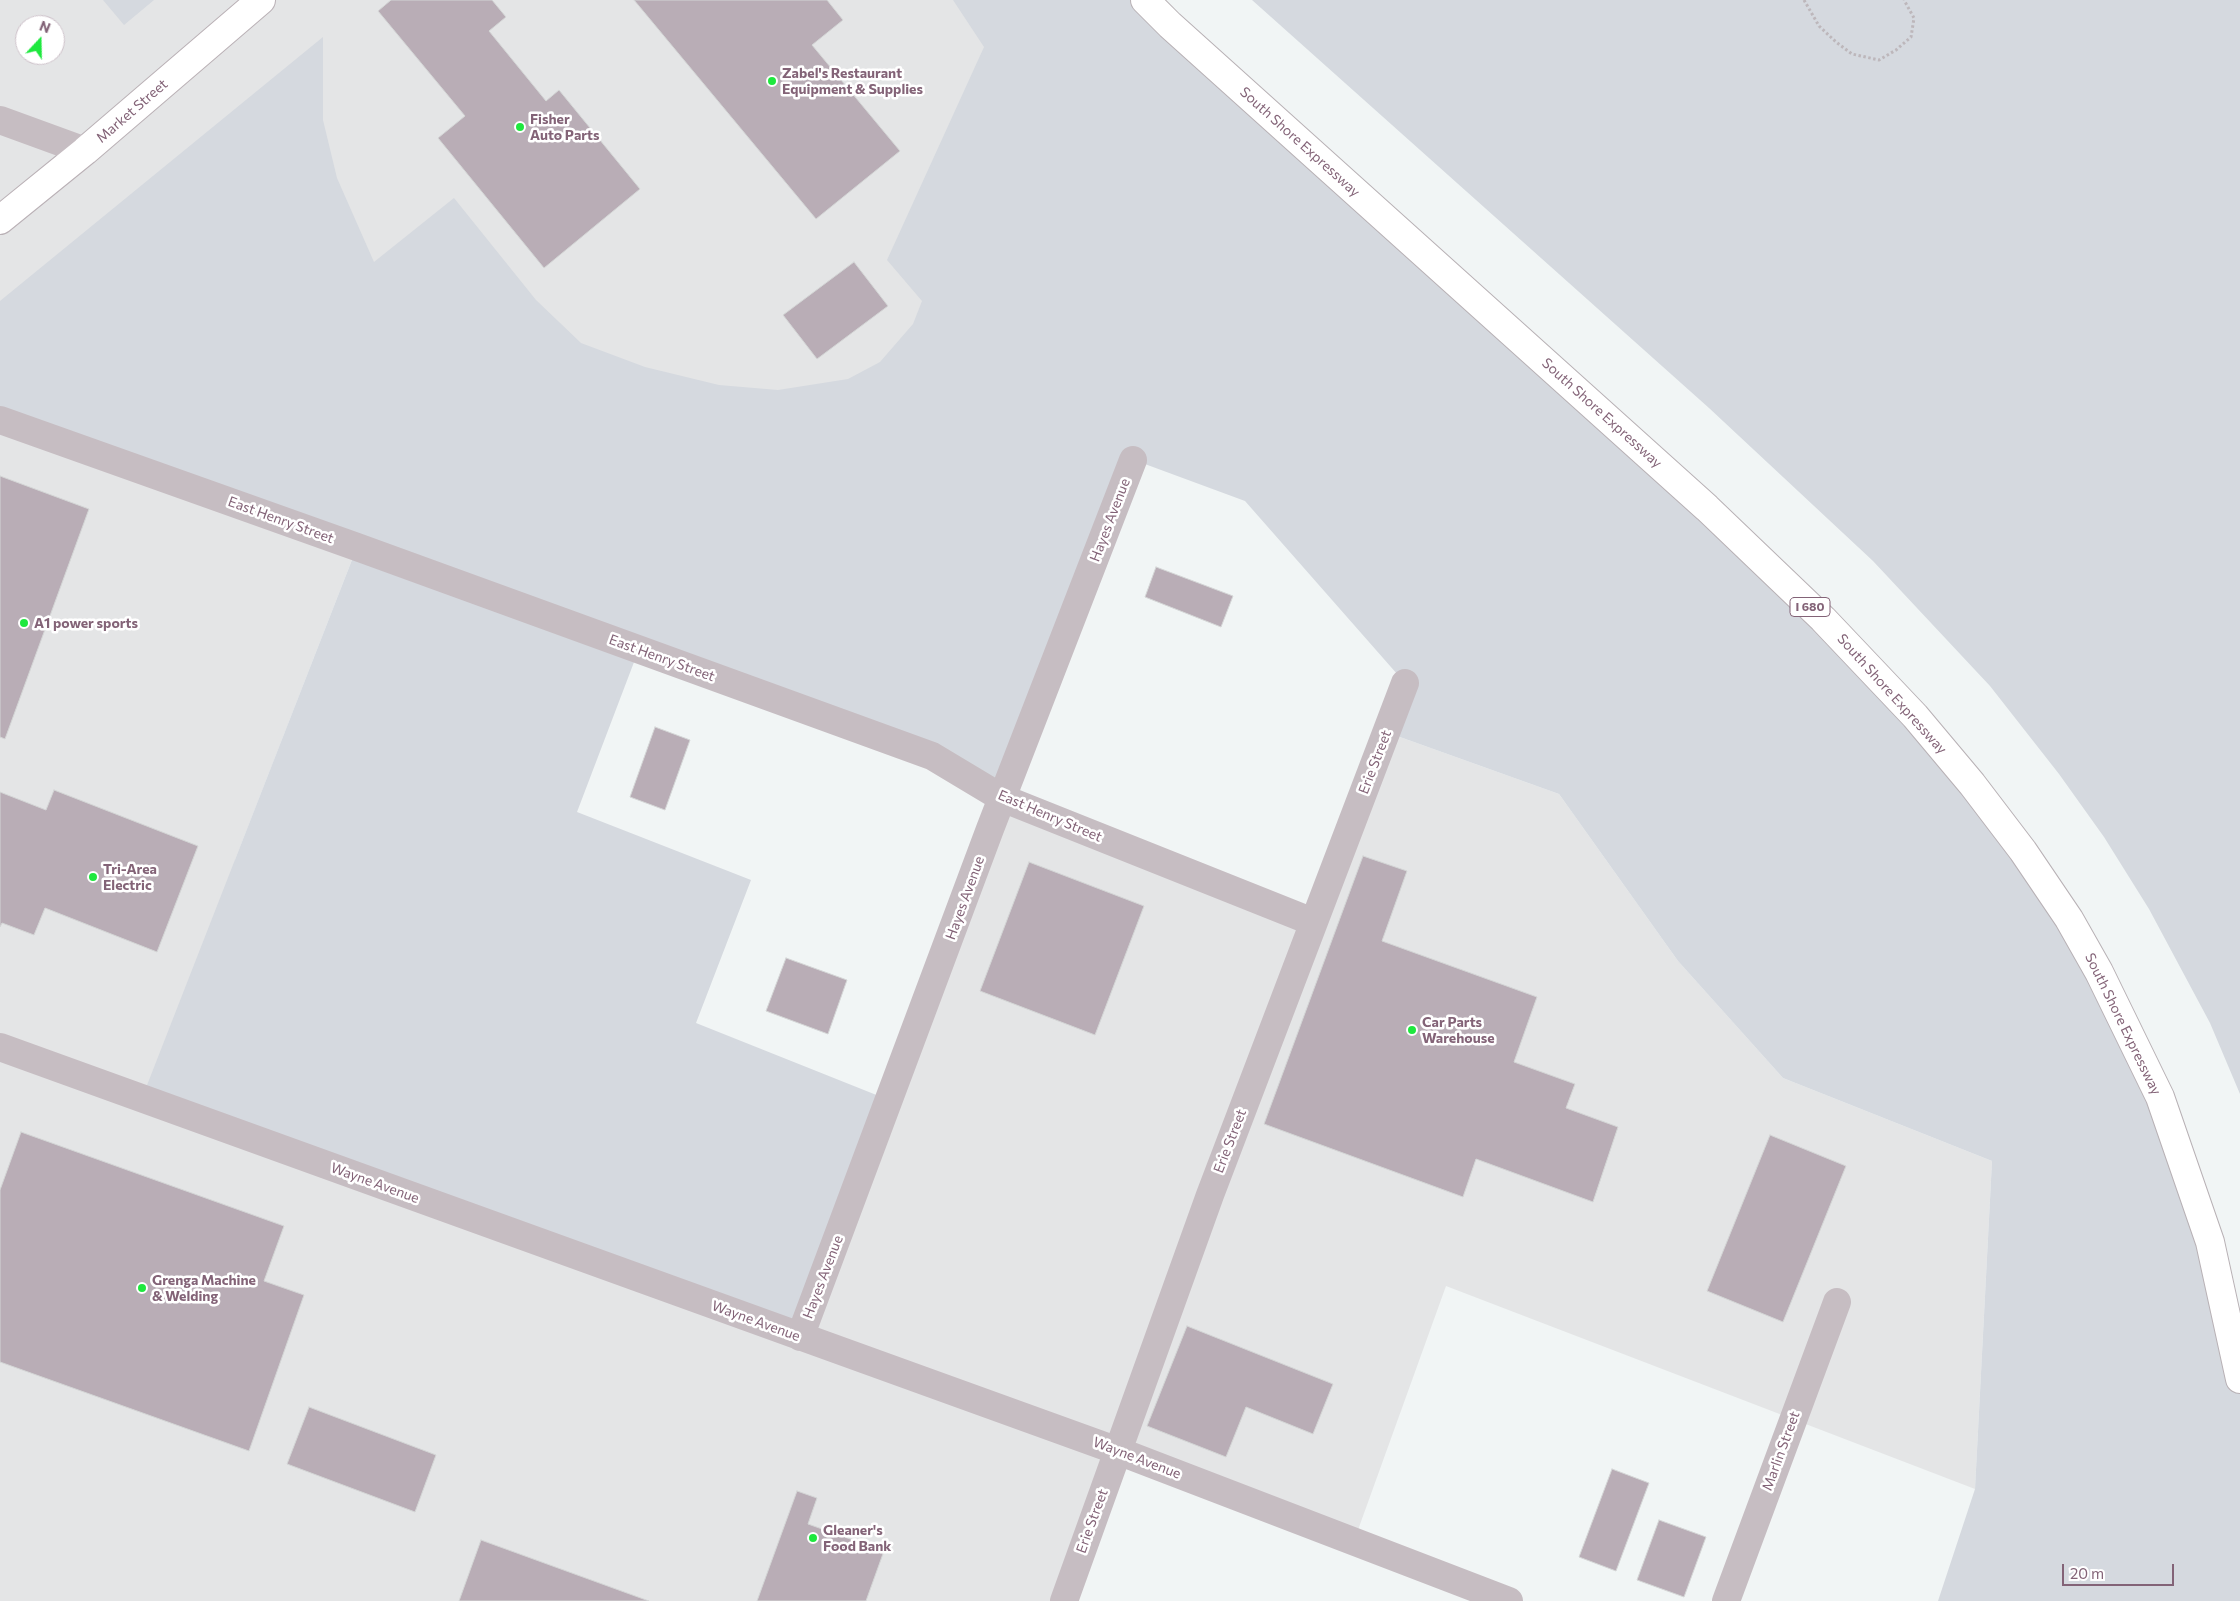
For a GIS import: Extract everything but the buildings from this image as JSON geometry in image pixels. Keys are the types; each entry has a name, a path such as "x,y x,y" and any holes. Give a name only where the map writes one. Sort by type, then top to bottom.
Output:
{"main road":[{"name":"Market Street","path":"0,220 85,151 261,0"},
{"name":"South Shore Expressway","path":"1145,0 1170,25 1707,508 1823,619 1915,716 1972,784 2023,851 2069,919 2100,972 2160,1097 2210,1242 2240,1379"}],"street":[{"path":"0,120 85,151"},
{"name":"East Henry Street","path":"0,420 366,550 932,756 1002,798 1313,922"},
{"name":"Hayes Avenue","path":"800,1337 1002,798 1133,460"},
{"name":"Erie Street","path":"1064,1601 1210,1195 1405,683"},
{"name":"Wayne Avenue","path":"0,1047 1118,1451 1510,1601"},
{"name":"Marlin Street","path":"1726,1601 1837,1302"}],"path":[{"path":"1804,0 1819,26 1836,42 1852,54 1879,60 1896,50 1911,36 1914,18 1904,0"}],"shaded area":[{"path":"0,0 959,0 1021,102 1024,344 357,547 235,860 800,1337 1002,798 1312,922 1386,732 1559,794 1678,961 1783,1078 1992,1161 1975,1489 1446,1286 1354,1541 1118,1451 1064,1601 0,1601"},
{"path":"103,0 154,0 124,25"},
{"path":"953,0 1145,0 1707,508 1972,784 2160,1097 2240,1379 2240,1601 1938,1601 1975,1489 1992,1161 1783,1078 1678,961 1559,794 1386,732 1405,683 1245,501 1134,460 1002,798 639,649 577,812 751,880 696,1023 889,1100 800,1337 142,1098 357,547 0,420 0,301 323,37 323,120 337,178 374,262 454,198 536,300 581,343 645,367 719,385 778,390 848,379 880,362 913,324 922,301 887,260 984,47"},
{"path":"1252,0 2240,0 2240,1094 2210,1023 2149,909 2104,837 2059,774 1990,686 1873,561 1709,408"}],"place":[{"name":"Zabel's Restaurant Equipment & Supplies","path":"772,81"},
{"name":"Fisher Auto Parts","path":"520,127"},
{"name":"A1 power sports","path":"24,623"},
{"name":"Tri-Area Electric","path":"93,877"},
{"name":"Car Parts Warehouse","path":"1412,1030"},
{"name":"Grenga Machine & Welding","path":"142,1288"},
{"name":"Gleaner's Food Bank","path":"813,1538"}]}
